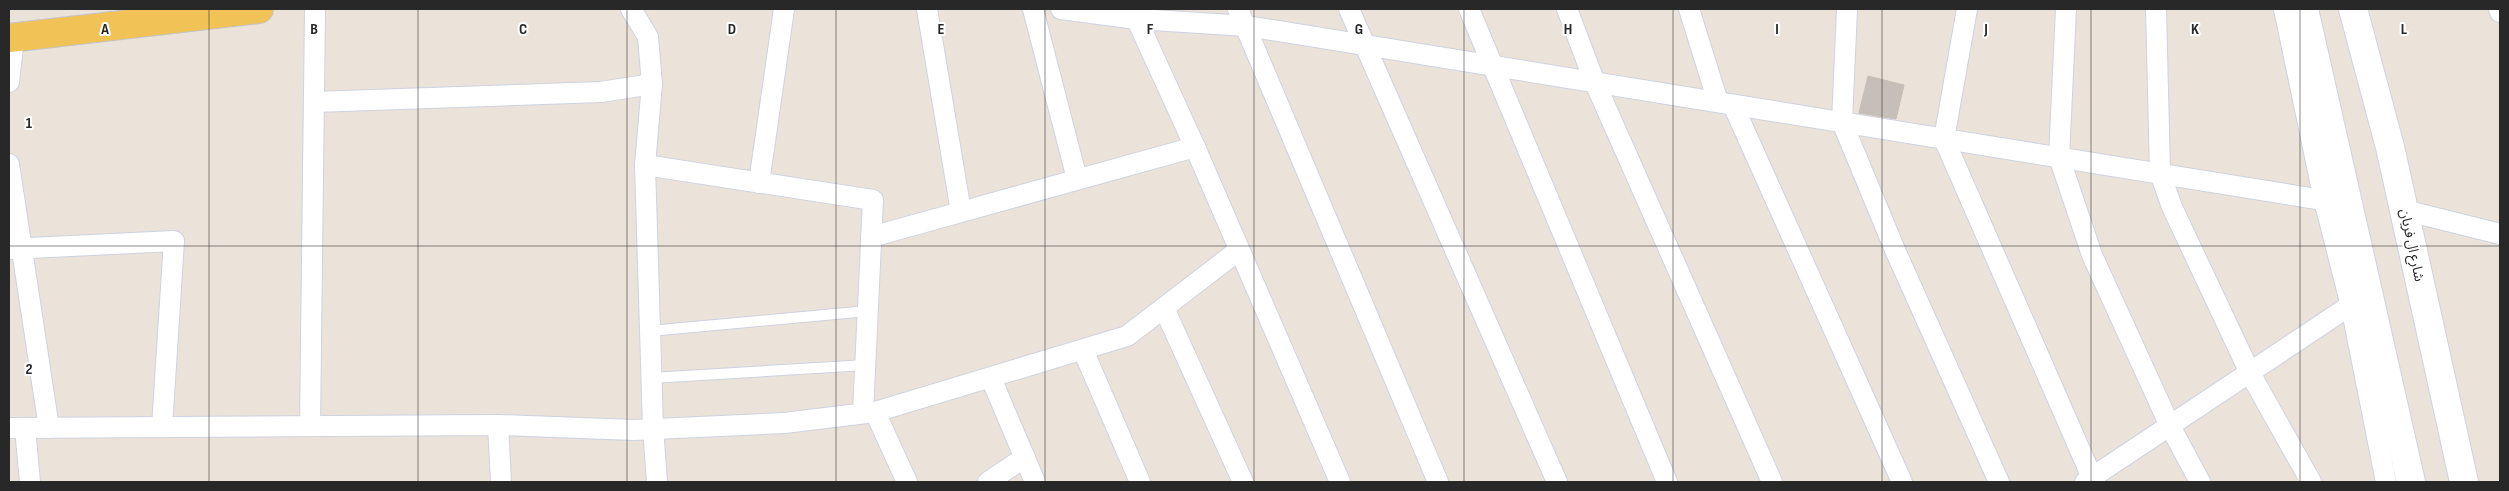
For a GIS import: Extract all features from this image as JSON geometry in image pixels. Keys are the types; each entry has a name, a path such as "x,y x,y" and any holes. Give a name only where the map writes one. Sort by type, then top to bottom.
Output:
{"main road":[{"path":"11,38 259,9"},
{"path":"2304,9 2336,202 2360,300 2411,482"},
{"name":"شارع ال فريان","path":"2353,9 2390,147 2464,482"}],"street":[{"path":"310,426 314,9"},
{"path":"631,9 648,37 652,84 645,165 651,378 657,482"},
{"path":"759,183 784,9"},
{"path":"927,9 961,212"},
{"path":"1032,9 1077,180"},
{"path":"1060,9 1134,14 1242,17 1365,46 2336,202 2284,9"},
{"path":"1349,9 1557,482"},
{"path":"1469,9 1666,482"},
{"path":"1567,9 1596,83 1772,482"},
{"path":"1689,9 1725,104 1902,482"},
{"path":"1847,9 1842,122 1895,250 1999,482"},
{"path":"1967,9 1944,139 2090,481 2360,300 2386,482"},
{"path":"2066,9 2059,157 2092,255 2170,426 2200,482"},
{"path":"2156,9 2160,173 2172,207 2250,373 2311,482"},
{"path":"1134,14 1195,147 1340,482"},
{"path":"1242,17 1438,482"},
{"path":"9,82 11,38"},
{"path":"314,102 601,92 652,84"},
{"path":"871,237 1195,147"},
{"path":"9,164 15,249 49,428"},
{"path":"645,165 873,200 866,365 869,413 907,482"},
{"path":"2404,210 2500,234"},
{"path":"15,249 174,241 162,427"},
{"path":"30,482 17,428 498,425 634,430 784,423 869,413 1127,336 1239,250"},
{"path":"1164,308 1243,482"},
{"path":"1083,350 1140,482"},
{"path":"991,378 1035,482"},
{"path":"498,425 501,482"},
{"path":"988,482 1025,457"}],"lane":[{"path":"650,331 868,311"},
{"path":"651,378 866,365"}],"building":[{"path":"1868,76 1904,85 1896,119 1859,113"}]}
